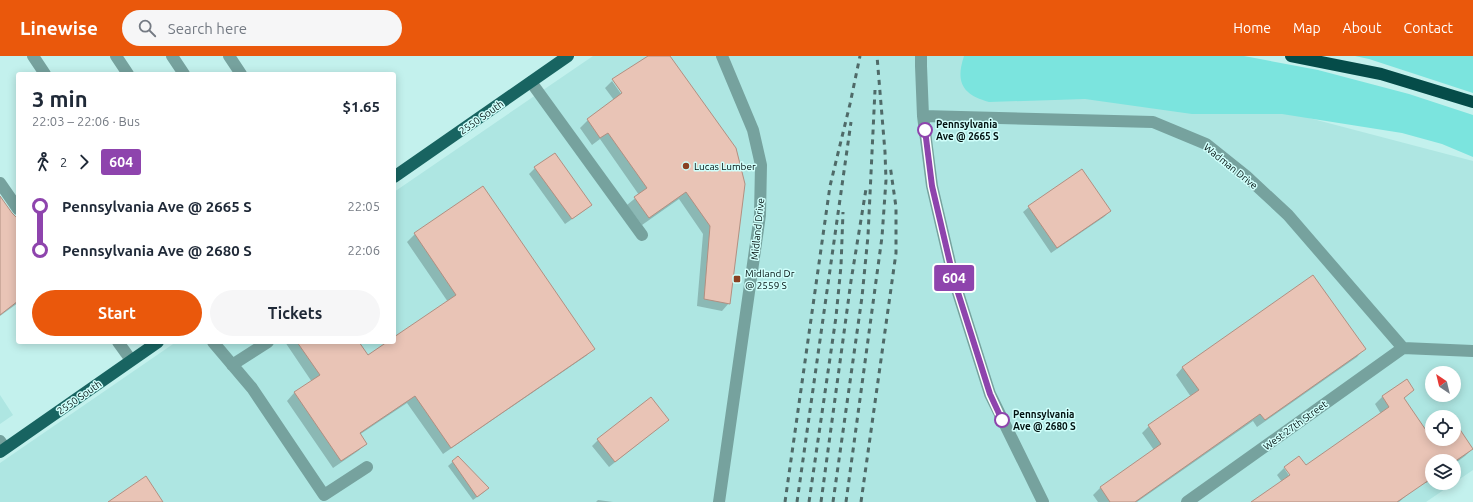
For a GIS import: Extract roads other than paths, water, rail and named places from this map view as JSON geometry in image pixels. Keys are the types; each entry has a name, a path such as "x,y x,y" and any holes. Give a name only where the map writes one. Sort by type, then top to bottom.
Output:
{"highway":[{"path":"1291,56 1381,74 1473,102"}],"main road":[{"name":"2550 South","path":"396,176 568,56"},
{"name":"2550 South","path":"2,447 155,344"}],"street":[{"path":"33,56 44,72"},
{"path":"116,56 127,72"},
{"path":"172,56 183,72"},
{"path":"229,56 240,72"},
{"name":"Midland Drive","path":"719,502 760,216 761,165 752,130 722,56"},
{"path":"922,56 923,116 932,186 954,280 990,394 1042,502"},
{"path":"531,82 642,235"},
{"name":"Wadman Drive","path":"923,116 1153,122 1206,144 1246,176 1288,216 1402,348"},
{"path":"0,184 16,206"},
{"path":"119,344 131,360"},
{"path":"215,344 252,388 324,495 367,467"},
{"path":"232,365 265,344"},
{"path":"1402,348 1473,351"},
{"name":"West 27th Street","path":"1187,502 1402,348"}],"railway":[{"path":"785,502 830,186 860,56"},
{"path":"846,502 882,237 886,180 877,56"},
{"path":"833,502 862,297 868,236 875,90"},
{"path":"797,502 851,122"},
{"path":"861,502 896,253 896,207 890,165"},
{"path":"821,502 851,281 866,189"},
{"path":"809,502 836,317 841,266 843,212"}],"place":[{"name":"Pennsylvania Ave @ 2665 S","path":"925,130"},
{"name":"Lucas Lumber","path":"686,166"},
{"name":"Midland Dr @ 2559 S","path":"737,279"},
{"name":"Pennsylvania Ave @ 2680 S","path":"1002,420"}]}
